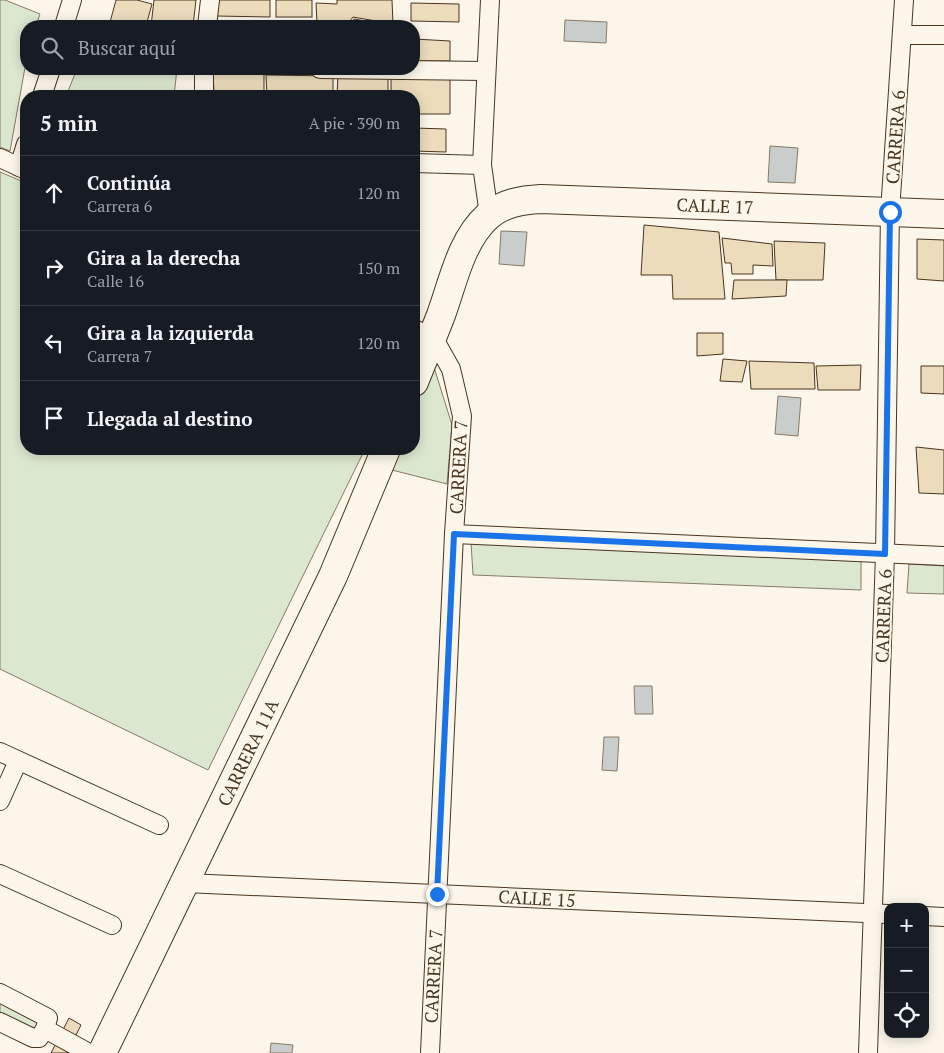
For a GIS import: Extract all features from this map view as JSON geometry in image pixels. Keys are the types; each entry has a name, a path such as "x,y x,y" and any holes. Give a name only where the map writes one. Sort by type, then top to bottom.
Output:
{"highway":[{"name":"CALLE 17","path":"489,215 501,207 520,200 541,199 944,214"},
{"path":"420,349 423,333 466,247 476,229 489,215"},
{"name":"CARRERA 11A","path":"102,1053 333,576 383,455"}],"street":[{"path":"66,20 72,0"},
{"path":"208,20 210,0"},
{"path":"489,215 482,165 490,0"},
{"name":"CARRERA 6","path":"868,1053 881,914 890,212 904,0"},
{"path":"902,35 944,35"},
{"path":"420,70 486,71"},
{"path":"44,90 49,75"},
{"path":"204,75 204,90"},
{"path":"0,158 20,167"},
{"path":"420,163 482,165"},
{"name":"CARRERA 7","path":"423,333 451,369 462,416 454,534 430,1053"},
{"path":"454,534 944,556"},
{"path":"0,752 160,825"},
{"path":"0,801 18,761"},
{"path":"0,874 112,925"},
{"name":"CALLE 15","path":"185,882 881,914"},
{"path":"929,916 944,917"},
{"path":"0,993 48,1018 45,1029 39,1038 33,1038 0,1022"},
{"path":"45,1029 89,1053"}],"green space":[{"path":"0,0 5,0 40,14 38,20 20,20 20,75 24,75 10,151 0,147"},
{"path":"75,75 176,75 175,90 68,90"},
{"path":"0,172 20,180 20,455 362,455 208,770 0,669"},
{"path":"433,364 452,425 447,484 388,469 394,455 420,455 420,395"},
{"path":"471,542 861,561 861,590 473,575"},
{"path":"909,564 944,566 944,594 907,593"},
{"path":"0,1003 41,1022 36,1032 0,1015"}],"shaded area":[{"path":"565,20 607,22 606,43 564,41"},
{"path":"770,146 798,148 795,183 768,182"},
{"path":"501,231 527,232 524,266 499,264"},
{"path":"778,396 801,398 798,436 775,434"},
{"path":"634,686 652,686 653,714 635,714"},
{"path":"604,737 619,737 617,771 602,770"},
{"path":"271,1043 293,1045 292,1053 270,1053"}],"building":[{"path":"116,0 137,0 152,4 148,20 111,20"},
{"path":"154,0 196,0 194,20 152,20"},
{"path":"216,0 270,0 270,17 216,16"},
{"path":"276,0 312,0 312,17 276,17"},
{"path":"337,0 392,0 393,20 370,20 353,17 351,20 317,20 316,3 337,4"},
{"path":"411,3 459,4 459,22 411,20"},
{"path":"420,39 450,41 450,61 420,61"},
{"path":"213,75 264,75 264,90 214,90"},
{"path":"266,75 333,76 333,90 267,90"},
{"path":"338,75 388,76 388,90 337,90"},
{"path":"391,75 450,77 450,114 420,114 420,90 391,90"},
{"path":"420,128 446,129 446,152 420,151"},
{"path":"644,225 719,232 725,299 673,299 672,275 641,275"},
{"path":"722,238 772,244 773,266 753,265 753,274 732,274 731,263 725,263"},
{"path":"917,239 944,240 944,281 917,279"},
{"path":"774,241 825,243 823,280 776,280"},
{"path":"734,280 787,280 786,296 732,299"},
{"path":"697,333 723,333 723,354 697,356"},
{"path":"723,359 747,361 742,382 720,381"},
{"path":"749,361 814,363 815,389 751,389"},
{"path":"861,365 860,390 818,390 816,366"},
{"path":"921,366 944,366 944,394 921,393"},
{"path":"916,447 944,450 944,494 919,493"},
{"path":"69,1018 81,1025 67,1053 51,1053"}],"route":[{"path":"437,894 454,534 885,554 890,212"}]}
